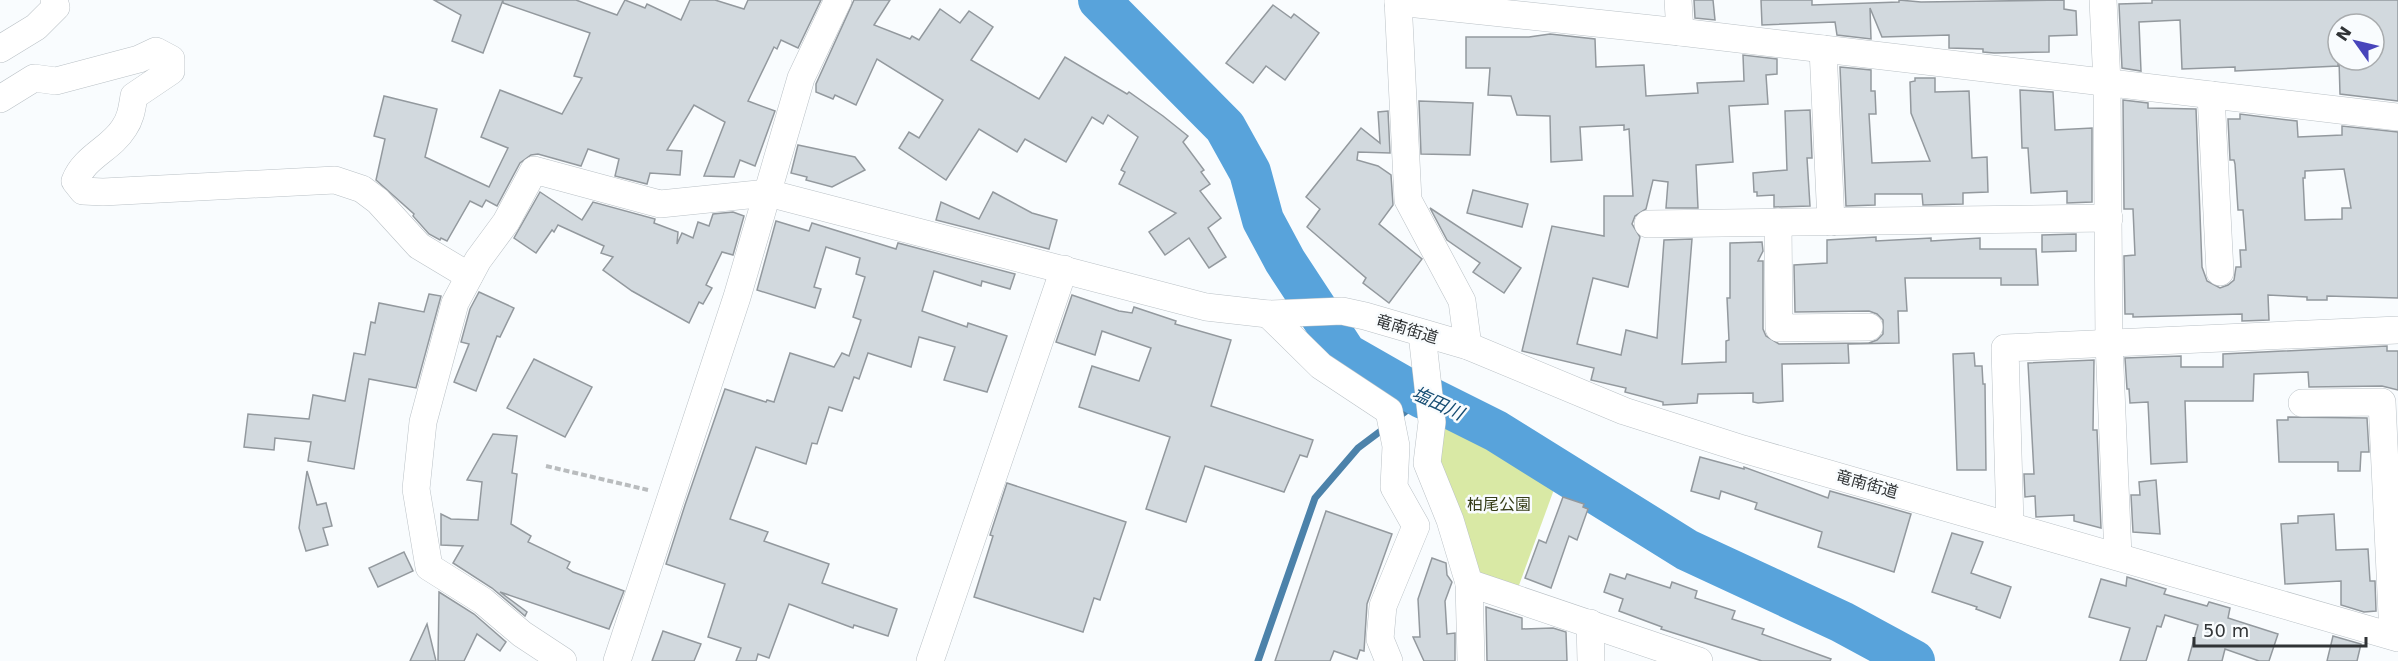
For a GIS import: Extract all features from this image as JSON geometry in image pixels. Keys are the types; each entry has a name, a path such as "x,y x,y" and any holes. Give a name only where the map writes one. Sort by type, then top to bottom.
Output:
{"street":[{"path":"0,50 36,27 56,7 54,0"},
{"path":"616,661 768,194 801,78 838,0"},
{"path":"1678,0 1680,32"},
{"path":"2103,0 2107,83 2109,343 2118,556"},
{"path":"1468,346 1462,301 1408,200 1398,1 2398,117"},
{"path":"1823,49 1831,222"},
{"path":"0,99 34,78 56,81 139,59 156,51 171,59 171,71 134,96 130,117 123,131 79,170 75,181 83,191 104,192 335,180 362,189 378,201 419,246 469,276 455,303 423,422 416,489 429,567 483,601 522,634 563,661"},
{"path":"2211,95 2220,272"},
{"name":"竜南街道","path":"469,276 506,222 534,170 660,204 768,194 1064,269 1206,308 1277,314 1342,311 1468,346 1624,411 1743,449 2010,524 2395,637"},
{"path":"1648,224 2109,218"},
{"path":"1778,222 1779,328 1869,327"},
{"path":"930,661 1064,269"},
{"path":"1277,314 1321,366 1389,411 1396,446 1394,487 1416,526 1383,606 1380,639 1389,661"},
{"path":"2010,524 2005,348 2398,330"},
{"path":"1422,334 1432,422 1427,463 1450,520 1469,583 1472,661"},
{"path":"2302,403 2382,402 2395,637"},
{"path":"1469,583 1699,661"},
{"path":"1590,623 1591,661"}],"path":[{"path":"546,466 671,496"}],"green space":[{"name":"柏尾公園","path":"1443,416 1556,484 1518,588 1476,577 1435,463"}],"building":[{"path":"434,0 503,0 483,53 452,41 461,15"},
{"path":"503,0 576,0 617,15 625,0 645,8 647,4 681,20 690,0 715,0 744,9 748,0 821,0 798,48 781,40 777,49 774,47 748,101 775,111 755,166 740,160 734,177 704,176 725,122 694,105 667,150 682,151 680,175 650,173 647,184 615,176 619,159 588,149 581,166 538,154 531,155 520,163 497,206 486,200 482,207 470,201 447,241 441,238 440,240 429,234 413,216 414,214 376,180 385,139 374,136 384,96 437,109 425,157 489,187 508,148 481,137 500,90 562,114 582,78 574,76 590,33 503,3"},
{"path":"854,0 890,0 874,25 910,39 912,36 919,40 940,9 960,23 969,11 993,27 971,60 1039,99 1065,57 1127,94 1129,92 1188,136 1183,142 1204,170 1201,172 1210,184 1200,191 1221,218 1208,228 1226,257 1209,268 1189,238 1165,255 1149,232 1176,213 1119,184 1125,172 1121,170 1138,137 1108,115 1103,124 1092,117 1066,162 1025,139 1017,152 979,129 946,180 899,148 909,132 919,138 943,100 877,59 856,105 835,95 833,99 816,92 816,84"},
{"path":"1694,0 1713,0 1715,20 1695,18"},
{"path":"1761,0 1812,0 1812,5 1899,2 1899,0 1921,2 2064,0 2064,9 2076,11 2077,35 2049,36 2049,52 1983,52 1983,49 1949,48 1949,35 1882,37 1870,8 1871,39 1837,35 1835,22 1762,25"},
{"path":"2152,0 2398,0 2398,101 2340,94 2339,72 2386,72 2386,12 2326,12 2326,67 2235,71 2235,67 2182,69 2180,20 2139,22 2141,71 2122,68 2119,4 2152,3"},
{"path":"1273,5 1291,18 1294,14 1319,33 1285,80 1266,66 1253,83 1226,63"},
{"path":"1550,34 1595,39 1596,67 1644,65 1646,96 1698,93 1697,83 1744,81 1743,55 1777,59 1777,74 1766,75 1768,104 1729,106 1733,162 1696,165 1698,208 1666,208 1668,182 1653,180 1646,209 1635,216 1632,224 1640,237 1628,287 1593,278 1577,344 1621,355 1626,330 1657,338 1664,240 1692,239 1682,364 1726,362 1726,341 1729,340 1727,298 1730,298 1730,243 1762,242 1763,251 1758,261 1763,261 1763,329 1766,336 1779,344 1869,343 1877,340 1883,334 1883,320 1877,314 1869,311 1795,312 1794,265 1827,263 1827,240 1876,237 1876,241 1931,238 1931,241 1980,238 1980,249 2036,249 2038,285 2001,285 2001,278 1905,278 1907,311 1898,311 1899,343 1848,344 1849,363 1782,364 1783,401 1753,402 1753,393 1698,394 1697,403 1663,405 1663,402 1625,392 1626,388 1591,380 1594,368 1522,351 1552,226 1604,236 1604,196 1633,196 1629,129 1624,130 1624,125 1580,127 1582,160 1551,162 1550,116 1517,115 1511,96 1488,95 1490,68 1466,68 1466,37 1529,37"},
{"path":"1840,67 1871,70 1871,91 1875,91 1876,114 1869,114 1872,163 1930,161 1911,113 1910,82 1915,81 1915,78 1935,78 1935,92 1969,91 1972,158 1987,157 1988,192 1963,193 1963,204 1923,205 1922,194 1875,194 1875,205 1846,206"},
{"path":"2020,90 2053,92 2055,130 2092,128 2092,202 2067,203 2067,191 2031,193 2028,148 2022,148"},
{"path":"2123,100 2148,103 2148,108 2196,109 2202,267 2207,281 2220,288 2234,280 2236,267 2241,267 2240,250 2246,250 2243,210 2238,210 2235,164 2234,160 2230,160 2228,119 2240,119 2240,114 2297,121 2298,137 2342,135 2342,126 2398,132 2398,298 2327,296 2327,300 2307,300 2307,297 2268,295 2269,320 2242,321 2242,314 2133,317 2133,314 2125,314 2124,256 2135,255 2133,209 2124,209","holes":["2344,169 2351,208 2342,208 2342,219 2305,220 2303,178 2305,178 2305,171"]},
{"path":"1419,101 1473,103 1470,155 1421,154"},
{"path":"1810,110 1812,158 1807,158 1810,206 1774,207 1774,195 1757,196 1757,192 1754,192 1753,173 1787,170 1785,111"},
{"path":"1388,111 1390,153 1358,152 1357,160 1378,166 1391,175 1393,205 1379,224 1422,259 1389,303 1363,283 1366,278 1307,227 1320,209 1306,197 1361,128 1380,143 1378,112"},
{"path":"798,145 855,157 865,170 832,187 806,180 807,177 791,173"},
{"path":"1473,190 1528,204 1522,227 1467,213"},
{"path":"540,192 582,220 593,202 655,219 654,223 678,232 677,244 682,233 693,238 698,222 709,226 713,214 733,212 744,216 733,255 722,252 706,285 712,288 703,304 699,302 689,323 632,291 603,270 613,257 601,253 604,246 558,225 536,253 514,238"},
{"path":"993,192 1032,213 1057,220 1049,249 936,220 941,202 979,219"},
{"path":"1430,208 1521,268 1504,293 1473,272 1480,263 1447,240"},
{"path":"776,221 809,231 812,223 896,249 898,243 1015,274 1010,289 982,281 981,286 934,271 922,311 967,327 968,323 1007,336 987,392 944,380 955,347 919,337 911,367 868,353 859,379 854,377 842,411 829,407 817,444 812,443 806,464 756,447 730,519 768,532 764,541 829,564 822,583 897,609 888,636 854,625 853,628 789,604 769,658 758,654 756,661 736,661 741,648 708,637 725,584 666,564 685,505 725,389 766,402 767,400 774,402 790,353 834,367 842,353 849,356 861,320 853,317 865,277 856,274 860,258 826,247 814,287 821,289 815,308 757,290"},
{"path":"2076,234 2076,251 2042,252 2042,235"},
{"path":"479,292 514,308 500,337 497,336 476,391 454,382 469,344 461,342 470,309"},
{"path":"429,294 441,296 416,388 369,379 354,469 308,461 311,442 275,438 274,450 244,447 248,414 309,419 313,395 345,401 354,353 365,355 371,322 375,323 379,303 424,312"},
{"path":"1072,295 1119,311 1132,313 1134,307 1176,321 1175,324 1231,340 1211,406 1313,440 1307,457 1300,455 1284,492 1205,466 1186,522 1146,509 1170,437 1079,407 1092,366 1139,381 1151,348 1102,331 1095,355 1056,342"},
{"path":"2387,346 2387,351 2398,351 2398,390 2382,386 2309,387 2308,372 2254,374 2253,401 2185,401 2187,462 2151,464 2148,402 2130,403 2125,358 2181,356 2181,367 2223,367 2223,354"},
{"path":"1974,353 1975,366 1982,366 1983,384 1985,384 1986,470 1957,470 1953,354"},
{"path":"534,359 592,387 565,437 507,408"},
{"path":"2094,360 2093,430 2097,430 2101,528 2074,521 2074,515 2036,517 2035,496 2025,497 2024,474 2034,474 2028,363"},
{"path":"2288,417 2367,418 2369,452 2361,452 2360,471 2338,471 2338,462 2279,462 2277,420 2288,420"},
{"path":"493,434 517,436 512,473 517,474 511,524 531,536 528,542 570,562 567,568 573,572 624,591 609,629 500,592 527,612 525,616 492,588 453,563 463,546 441,545 441,514 451,519 478,520 482,482 467,480"},
{"path":"1700,457 1744,469 1744,467 1828,498 1830,491 1911,514 1894,572 1818,547 1822,532 1755,509 1757,503 1721,491 1719,499 1691,491"},
{"path":"307,471 317,505 326,503 332,526 323,528 328,545 306,551 299,528"},
{"path":"2156,480 2160,534 2133,532 2131,495 2140,495 2139,482"},
{"path":"1007,483 1126,522 1100,600 1094,598 1083,632 974,597 993,536 990,535"},
{"path":"1563,497 1584,504 1583,507 1588,509 1577,540 1569,536 1551,588 1525,578 1539,540 1546,543"},
{"path":"1326,511 1392,534 1367,604 1364,651 1360,650 1357,659 1334,651 1330,661 1275,661"},
{"path":"2334,514 2336,550 2368,549 2370,581 2375,581 2376,611 2364,612 2341,605 2341,581 2285,584 2281,524 2298,523 2298,516"},
{"path":"1952,533 1983,542 1971,573 2011,587 2000,618 1976,609 1977,607 1932,592"},
{"path":"404,552 413,571 378,587 369,568"},
{"path":"1432,558 1446,563 1447,575 1452,582 1445,601 1447,634 1455,633 1455,661 1424,661 1413,637 1420,637 1418,599"},
{"path":"1610,574 1625,579 1627,574 1670,588 1672,582 1697,591 1695,598 1735,611 1732,619 1764,629 1762,634 1831,659 1830,661 1762,661 1661,629 1662,627 1619,611 1623,599 1604,592"},
{"path":"2127,577 2166,589 2164,594 2207,606 2209,602 2230,608 2228,618 2278,634 2269,661 2259,661 2225,649 2222,661 2188,661 2198,625 2165,615 2161,627 2157,626 2146,661 2120,661 2130,628 2089,617 2101,579 2126,586"},
{"path":"439,592 474,614 506,642 500,651 477,634 464,661 438,661"},
{"path":"1486,607 1522,618 1522,629 1553,628 1566,632 1567,661 1487,661"},
{"path":"427,624 436,661 410,661"},
{"path":"663,631 701,644 694,661 652,661"},
{"path":"2333,636 2361,644 2357,661 2327,661"}],"waterway":[{"name":"塩田川","path":"1099,0 1225,127 1250,172 1263,220 1285,261 1346,354 1423,398 1432,399 1496,431 1687,550 1842,622 1914,661"},
{"path":"1397,418 1423,398"},
{"path":"1258,661 1315,498 1358,448 1386,427"}]}
